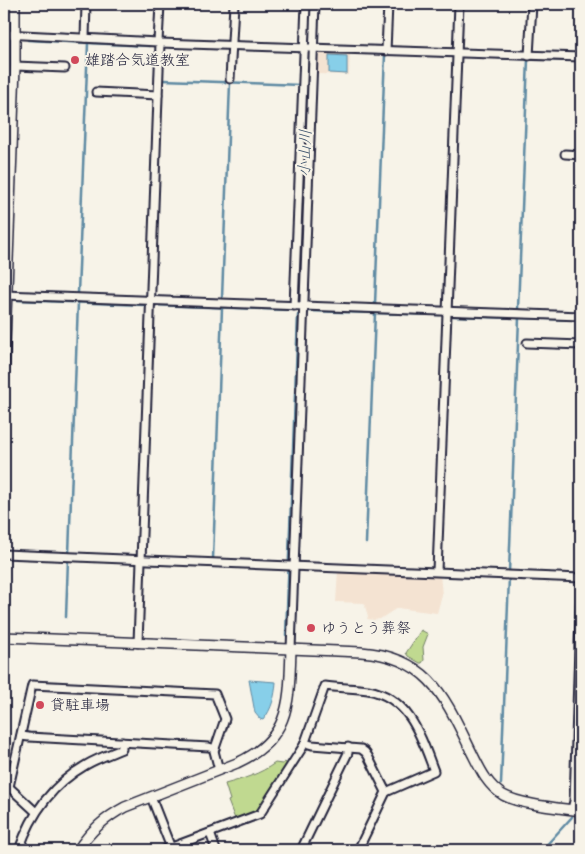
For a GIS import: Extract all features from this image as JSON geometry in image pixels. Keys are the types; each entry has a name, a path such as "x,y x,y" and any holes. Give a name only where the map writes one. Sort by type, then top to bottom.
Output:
{"street":[{"path":"4,371 5,295 15,66 15,4"},
{"path":"85,38 86,4"},
{"path":"138,643 160,4"},
{"path":"230,79 234,4"},
{"path":"306,4 310,14"},
{"path":"78,850 92,832 107,818 125,807 220,770 254,754 268,742 279,727 286,709 291,649 290,565 303,306 304,165 308,48 310,14 315,4"},
{"path":"386,51 388,4"},
{"path":"437,571 459,4"},
{"path":"530,56 532,4"},
{"path":"4,34 231,45 581,58"},
{"path":"15,66 64,68"},
{"path":"96,92 158,95"},
{"path":"566,154 581,155"},
{"path":"294,306 304,165"},
{"path":"5,295 581,316"},
{"path":"527,343 581,346"},
{"path":"4,554 581,578"},
{"path":"4,637 372,653 394,658 414,668 432,683 446,700 482,773 491,785 503,795 516,801 577,810 574,801 581,585"},
{"path":"36,812 9,787 32,685 215,694 225,719 214,751 220,770"},
{"path":"151,797 168,849 260,814 305,743 325,686 368,690 386,696 407,712 417,728 434,771 386,792 358,850"},
{"path":"21,736 29,738 210,747 215,749"},
{"path":"19,850 36,812 49,795 64,780 89,763 122,749 122,742"},
{"path":"305,743 361,749 365,752 386,792"},
{"path":"300,850 302,850 348,753 348,747"},
{"path":"210,833 216,850"}],"shaded area":[{"path":"319,52 350,53 349,75 318,74"},
{"path":"338,570 440,574 442,595 437,613 397,608 380,619 367,619 368,616 364,603 336,602"}],"green space":[{"path":"421,630 428,634 423,647 424,660 420,663 406,653"},
{"path":"285,762 287,764 259,807 254,812 235,819 228,801 230,800 225,784 257,773 275,763 282,764"}],"water":[{"path":"329,55 347,56 347,74 329,73"},
{"path":"249,680 276,682 269,711 263,720 255,713"}],"waterway":[{"name":"小山川","path":"298,302 310,4"},
{"path":"28,40 150,46"},
{"path":"78,293 88,43"},
{"path":"375,304 385,54"},
{"path":"498,58 581,61"},
{"path":"518,309 528,59"},
{"path":"163,80 300,85"},
{"path":"222,298 230,83"},
{"path":"17,300 145,305"},
{"path":"69,554 78,302"},
{"path":"154,305 290,310"},
{"path":"213,559 222,308"},
{"path":"309,311 440,315"},
{"path":"366,543 375,313"},
{"path":"286,635 298,315"},
{"path":"453,316 581,320"},
{"path":"509,572 519,318"},
{"path":"66,617 68,559"},
{"path":"501,784 509,577"},
{"path":"542,850 572,817"}],"place":[{"name":"雄踏合気道教室","path":"75,60"},
{"name":"ゆうとう葬祭","path":"311,628"},
{"name":"貸駐車場","path":"40,705"}]}
